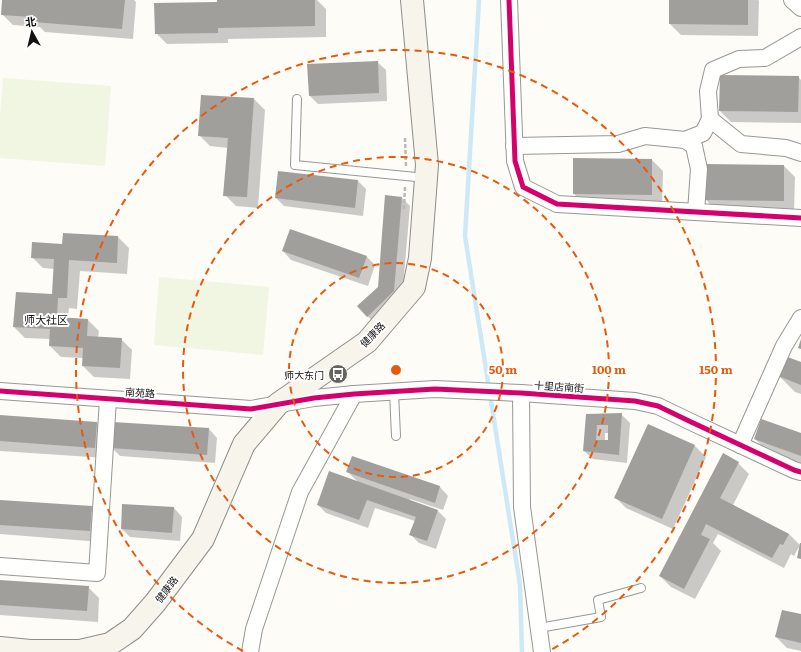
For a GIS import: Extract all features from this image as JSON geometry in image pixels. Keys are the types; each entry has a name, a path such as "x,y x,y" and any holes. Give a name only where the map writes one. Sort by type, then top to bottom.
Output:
{"main road":[{"name":"健康路","path":"0,648 30,651 110,648 132,629 203,540 244,444 278,404 367,342 414,287 420,258 416,177 427,165 412,0"}],"street":[{"path":"509,0 515,161 523,187 557,204 801,218"},
{"path":"792,0 801,8"},
{"path":"514,146 618,144 645,136 685,140 703,133 710,119 708,91 713,70 739,59 765,58 801,37"},
{"path":"710,119 741,144 786,148 801,154"},
{"path":"685,140 694,146 699,169 696,212"},
{"path":"740,445 784,346 801,318"},
{"name":"十里店南街","path":"278,404 314,398 354,394 435,389 474,390 635,401 658,406 801,472"},
{"name":"南苑路","path":"0,391 251,409 278,404"},
{"path":"521,393 522,507 542,652"},
{"path":"250,652 254,629 300,492 354,394"},
{"path":"0,566 97,572 108,398"}],"lane":[{"path":"297,99 296,165 416,177"},
{"path":"394,392 396,436"},
{"path":"539,628 601,618 598,600 641,588"}],"path":[{"path":"404,215 416,177 405,138"}],"green space":[{"path":"3,78 111,86 105,166 0,158 0,118"},
{"path":"159,277 269,287 263,355 154,345"}],"building":[{"path":"2,0 125,0 122,29 33,22 33,17 1,15"},
{"path":"217,0 315,0 315,26 218,28 218,33 155,34 154,3 217,2"},
{"path":"669,0 748,0 748,25 669,24"},
{"path":"378,61 379,93 309,96 307,64"},
{"path":"720,75 799,76 798,112 719,111"},
{"path":"201,95 254,98 247,197 223,196 228,138 198,136"},
{"path":"573,158 652,159 652,195 573,194"},
{"path":"705,164 784,165 784,201 705,200"},
{"path":"278,171 358,180 355,208 275,198"},
{"path":"385,195 402,197 394,291 367,317 357,306 378,287"},
{"path":"290,229 367,256 359,278 282,251"},
{"path":"63,233 118,236 117,263 69,260 67,298 58,298 57,317 88,319 87,336 122,338 120,368 82,366 83,348 49,346 50,329 13,327 16,292 52,294 54,259 31,258 32,242 62,244"},
{"path":"801,339 801,349 798,348"},
{"path":"785,356 801,362 801,385 778,376"},
{"path":"622,413 619,455 583,451 586,414","holes":["597,425 608,425 608,440 596,440"]},
{"path":"0,415 97,422 95,448 0,441"},
{"path":"761,419 801,433 801,456 754,439"},
{"path":"113,422 209,428 207,455 111,448"},
{"path":"648,424 695,445 662,519 614,498"},
{"path":"723,453 739,462 720,498 789,534 783,545 780,544 772,558 706,524 701,535 710,539 684,589 659,576"},
{"path":"352,456 440,486 435,503 346,472"},
{"path":"329,471 438,510 427,541 409,535 416,517 367,500 359,520 317,505"},
{"path":"0,500 92,506 90,531 0,525"},
{"path":"122,504 174,507 172,533 121,529"},
{"path":"801,543 801,559 797,558"},
{"path":"0,580 89,586 87,611 0,605"},
{"path":"782,610 801,614 801,643 775,637"}],"waterway":[{"path":"479,0 465,236 520,585 522,652"}],"cycle path":[{"path":"509,0 515,161 523,187 557,204 801,218"},
{"path":"0,391 251,409 314,398 435,389 635,401 658,406 801,472"}],"place":[{"name":"师大东门","path":"338,374"}],"district":[{"name":"师大社区","path":"46,319"}]}
